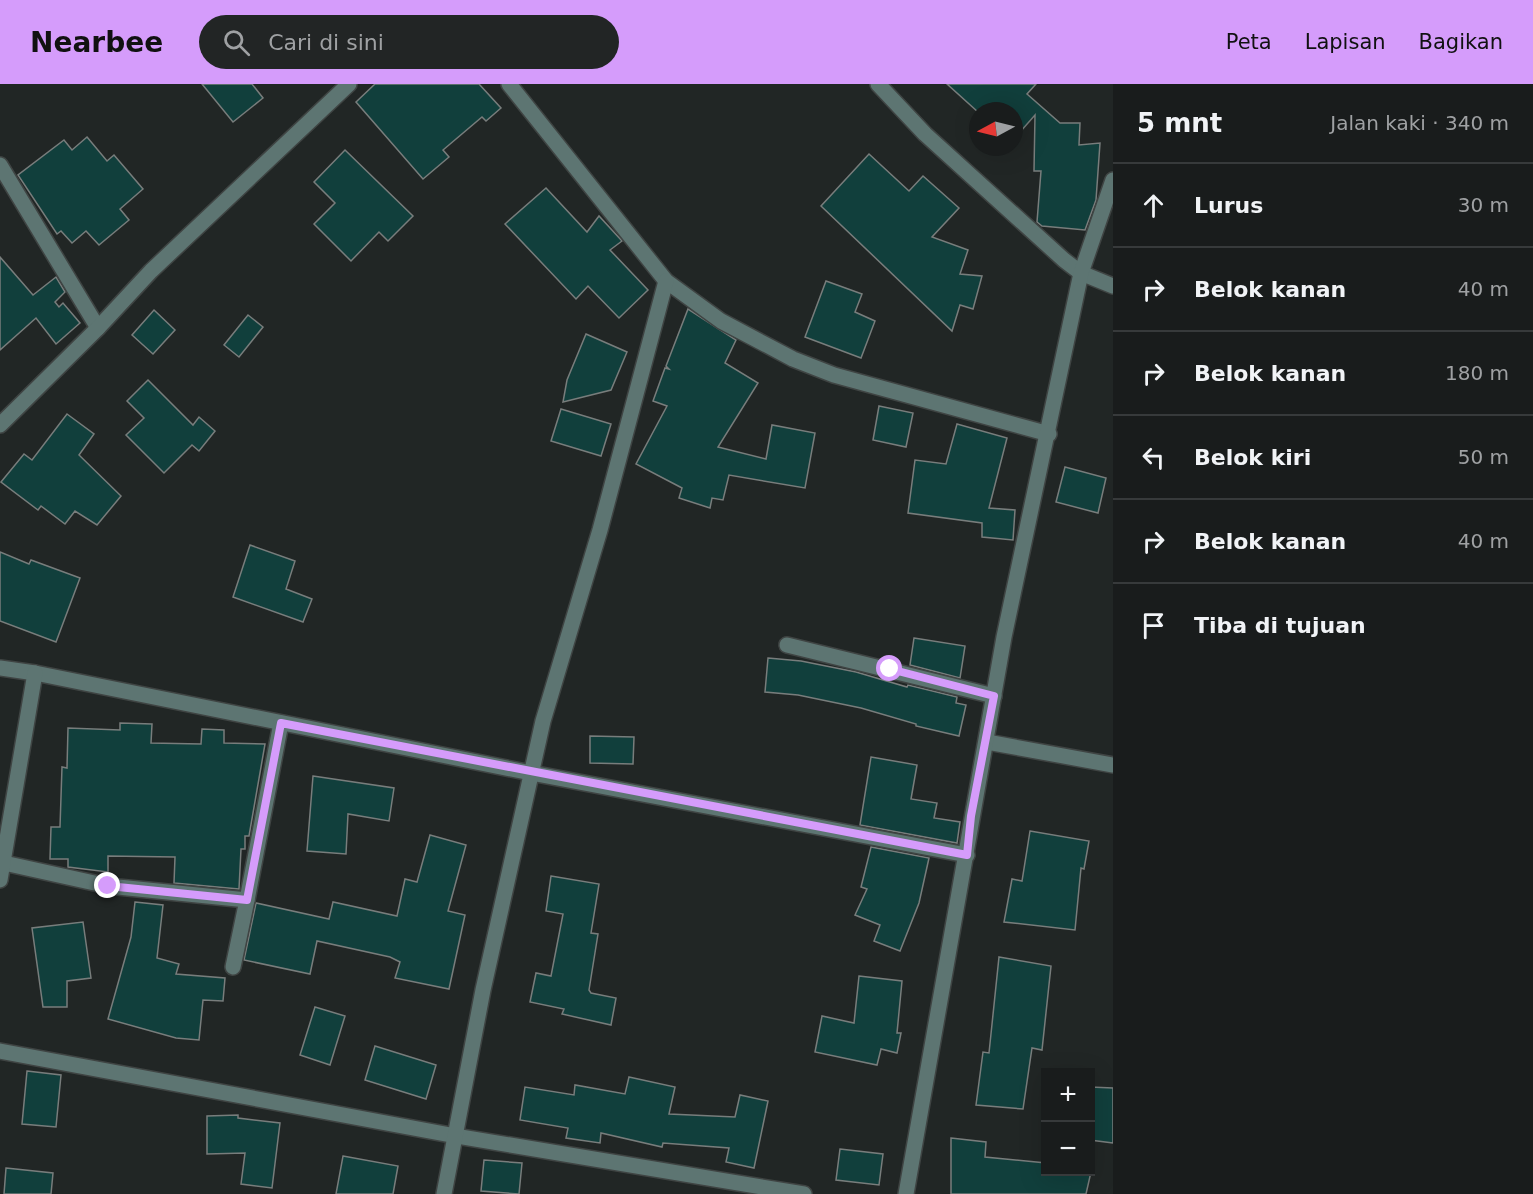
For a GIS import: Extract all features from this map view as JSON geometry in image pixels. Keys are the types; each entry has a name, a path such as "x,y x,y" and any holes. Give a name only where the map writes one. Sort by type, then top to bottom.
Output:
{"street":[{"path":"0,425 98,328 151,271 349,84"},
{"path":"509,84 666,280 721,321 794,359 834,375 1049,434"},
{"path":"878,84 925,134 1081,273 1113,286"},
{"path":"0,165 98,328"},
{"path":"906,1194 1004,637 1049,434 1081,273 1113,180"},
{"path":"444,1194 483,990 531,772 666,280"},
{"path":"788,645 994,696"},
{"path":"0,668 967,855"},
{"path":"0,880 35,673"},
{"path":"234,967 281,723"},
{"path":"987,742 1113,765"},
{"path":"4,863 108,886 247,900"},
{"path":"0,1051 456,1136 804,1194"}],"building":[{"path":"202,84 252,84 263,98 233,122"},
{"path":"375,84 479,84 501,108 486,121 482,117 443,150 449,157 423,179 356,102"},
{"path":"947,84 1036,84 1027,94 1060,123 1080,123 1079,145 1100,143 1096,200 1085,230 1042,226 1037,222 1041,171 1034,171 1035,115 1023,129 1023,102 969,102 969,104"},
{"path":"87,137 107,161 114,155 143,189 120,209 129,220 99,245 86,231 72,243 61,231 57,234 18,175 64,140 72,150"},
{"path":"345,150 413,216 388,241 379,232 351,261 314,224 335,203 314,182"},
{"path":"869,154 909,191 923,176 959,208 932,237 968,250 960,274 982,276 973,309 960,305 952,331 821,206"},
{"path":"546,188 587,232 599,216 622,241 610,250 648,290 619,318 588,286 576,299 505,224"},
{"path":"0,257 33,295 56,277 65,292 55,302 59,307 63,303 80,323 56,344 36,318 0,350"},
{"path":"826,281 862,294 855,312 875,321 861,358 805,337"},
{"path":"688,309 736,340 725,363 758,383 718,447 766,459 772,425 815,433 805,488 729,475 723,500 712,498 710,508 679,498 682,488 636,464 667,406 653,401 665,368 669,369 666,366"},
{"path":"154,310 175,330 153,354 132,335"},
{"path":"248,315 263,327 239,357 224,345"},
{"path":"586,334 627,352 611,390 563,402 567,380"},
{"path":"148,380 193,425 199,417 215,431 199,451 192,445 164,473 126,435 144,418 127,401"},
{"path":"879,406 913,413 906,447 873,440"},
{"path":"561,409 611,424 601,456 551,441"},
{"path":"67,414 94,434 79,455 121,496 97,525 75,511 65,524 41,506 38,510 1,482 24,454 32,460"},
{"path":"957,424 1007,438 989,508 1015,510 1013,540 982,537 982,523 908,513 915,460 946,464"},
{"path":"1065,467 1106,478 1098,513 1056,502"},
{"path":"250,545 295,561 286,589 312,599 303,622 233,597"},
{"path":"0,552 29,564 31,560 80,578 56,642 0,621"},
{"path":"914,638 965,646 960,678 910,665"},
{"path":"768,658 801,661 856,672 907,687 908,685 957,697 956,703 966,705 959,736 916,726 916,724 861,708 798,695 765,692"},
{"path":"120,723 152,724 151,743 201,744 202,729 224,730 224,743 265,744 249,836 245,836 245,849 241,849 239,889 174,883 175,857 108,856 108,872 68,867 68,859 50,859 51,827 60,827 62,767 67,768 68,728 120,730"},
{"path":"590,736 634,737 633,764 590,763"},
{"path":"871,757 917,765 911,799 937,803 934,818 960,822 957,843 860,825"},
{"path":"313,776 394,788 389,821 348,814 346,854 307,851"},
{"path":"1030,831 1089,841 1084,869 1081,868 1075,930 1004,922 1012,879 1022,881"},
{"path":"430,835 466,845 448,911 465,915 449,989 395,978 400,962 390,957 317,941 310,974 244,960 256,903 329,919 333,902 397,916 405,879 417,882"},
{"path":"871,847 929,858 919,903 900,951 874,941 880,925 855,915 867,889 861,887"},
{"path":"551,876 599,884 591,933 598,934 589,990 591,993 616,998 611,1025 562,1014 564,1009 530,1002 536,973 551,976 563,914 546,911"},
{"path":"135,902 163,905 157,958 179,964 176,974 225,978 223,1001 203,1000 199,1040 176,1038 108,1019 131,937"},
{"path":"83,922 91,978 67,981 67,1007 43,1007 32,928"},
{"path":"999,957 1051,966 1042,1050 1032,1048 1023,1109 976,1105 983,1052 989,1053"},
{"path":"859,976 902,981 897,1033 901,1033 897,1053 881,1049 877,1065 815,1052 822,1016 854,1023"},
{"path":"315,1007 345,1016 330,1065 300,1055"},
{"path":"375,1046 436,1065 426,1099 365,1080"},
{"path":"27,1071 61,1075 56,1127 22,1124"},
{"path":"629,1077 675,1087 669,1114 735,1117 740,1095 768,1101 754,1168 726,1162 729,1148 663,1143 662,1147 601,1133 600,1143 566,1138 568,1128 520,1120 525,1087 574,1095 575,1085 625,1094"},
{"path":"1095,1087 1113,1088 1113,1143 1095,1141"},
{"path":"238,1115 238,1118 280,1123 272,1188 241,1184 245,1153 207,1154 207,1116"},
{"path":"951,1138 986,1142 985,1157 1041,1163 1041,1176 1090,1176 1086,1194 951,1194"},
{"path":"840,1149 883,1154 879,1185 836,1180"},
{"path":"343,1156 398,1166 393,1194 336,1194"},
{"path":"484,1160 522,1163 519,1194 481,1191"},
{"path":"6,1168 53,1173 51,1194 4,1194"}],"route":[{"path":"108,886 159,893 247,900 281,723 967,855 971,816 994,696 890,669"}]}
